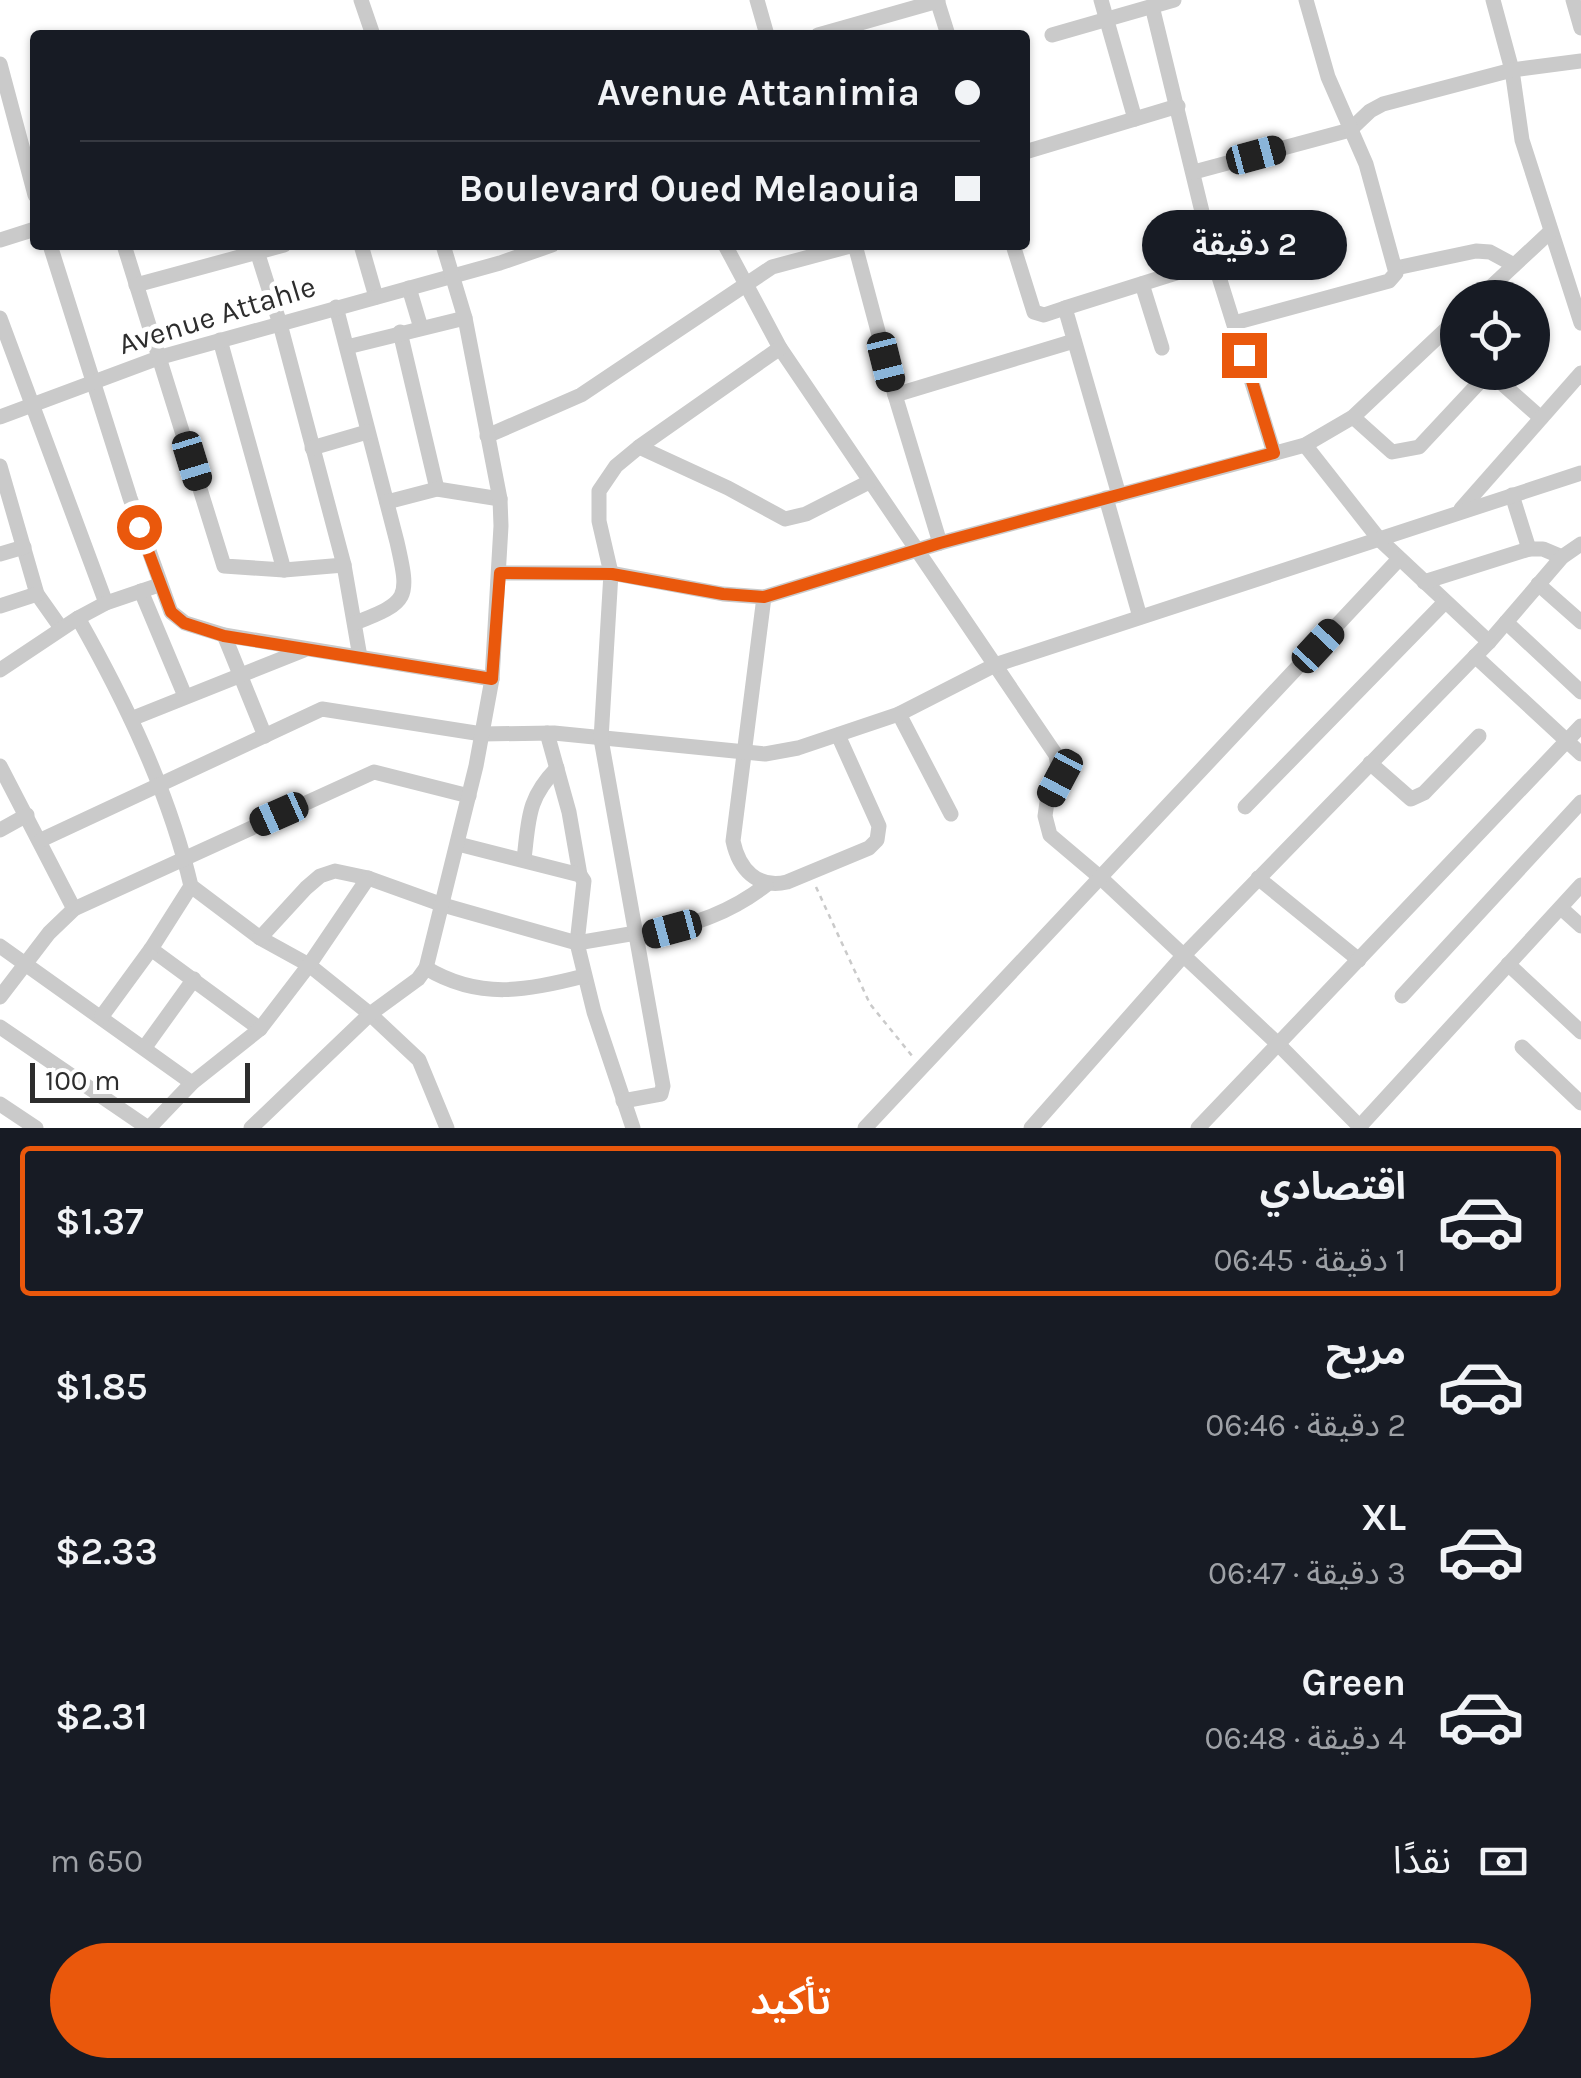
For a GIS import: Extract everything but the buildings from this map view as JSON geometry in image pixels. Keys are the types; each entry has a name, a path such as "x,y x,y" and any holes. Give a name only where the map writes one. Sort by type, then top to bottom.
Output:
{"street":[{"path":"360,0 370,30"},
{"path":"757,0 766,30"},
{"path":"1101,0 1136,119"},
{"path":"1052,35 1174,0"},
{"path":"1234,323 1395,277 1396,268 1366,164 1328,77 1306,0"},
{"path":"1493,0 1512,70 1522,140 1551,232 1573,275 1581,323"},
{"path":"1572,0 1581,28"},
{"path":"834,30 938,1 947,30"},
{"path":"1152,6 1214,261 1274,453"},
{"path":"1194,172 1350,130 1383,104 1512,70 1581,61"},
{"path":"0,64 30,176"},
{"path":"1030,151 1178,106"},
{"path":"0,240 30,230"},
{"path":"1498,280 1551,232"},
{"path":"52,250 171,612 184,623 224,636 492,679"},
{"path":"126,250 224,566 284,570 344,565"},
{"path":"136,285 253,250"},
{"path":"256,250 344,565 360,658"},
{"path":"362,250 376,298"},
{"path":"251,1128 370,1014 418,979 426,968 469,796 492,679 500,573 500,499 465,318 445,250"},
{"name":"Avenue Attahle","path":"0,418 161,356 536,250"},
{"path":"728,250 780,348 1059,762 1060,778 1047,802 1045,816 1050,835 1102,879 1361,1126 1581,886"},
{"path":"487,436 580,395 772,266 834,250"},
{"path":"855,250 894,396 940,543"},
{"path":"1014,250 1034,312 1044,315 1214,261"},
{"path":"1396,268 1476,251 1490,252 1514,265"},
{"path":"1142,284 1162,348"},
{"path":"409,288 420,328"},
{"path":"336,308 387,502 402,565 404,592 396,604 355,623"},
{"path":"1065,308 1140,617"},
{"path":"0,318 106,603"},
{"path":"347,347 465,318"},
{"path":"400,332 437,489"},
{"path":"500,573 612,574 723,594 764,597 940,543 1305,445 1352,417 1440,334"},
{"path":"220,340 284,570"},
{"path":"894,396 1074,341"},
{"path":"623,1102 661,1094 664,1086 602,738 612,574 600,521 599,491 616,466 639,447 780,348"},
{"path":"1458,512 1581,373"},
{"path":"1352,417 1392,452 1406,452 1419,447 1473,390"},
{"path":"1509,390 1541,418"},
{"path":"312,448 367,432"},
{"path":"1305,445 1379,539 1489,642"},
{"path":"639,447 784,519 806,514 869,482"},
{"path":"0,466 38,594 61,628"},
{"path":"41,840 322,710 482,734 547,733 744,753 780,752 899,714 995,664 1581,473"},
{"path":"387,502 437,489 500,499"},
{"path":"1512,495 1529,549"},
{"path":"1031,1128 1183,956 1489,642 1562,557 1581,544"},
{"path":"0,554 24,547"},
{"path":"1424,582 1529,549 1543,549 1562,557"},
{"path":"873,1125 1400,559"},
{"path":"1538,584 1581,622"},
{"path":"0,670 106,603 159,585"},
{"path":"141,591 186,696"},
{"path":"0,606 38,594"},
{"path":"764,597 733,841 746,872 766,884"},
{"path":"1245,807 1446,602"},
{"path":"78,618 131,719 184,856 190,886 260,938 310,966 420,1060 447,1128"},
{"path":"1506,622 1581,692"},
{"path":"224,636 265,736"},
{"path":"131,719 308,648"},
{"path":"1475,656 1581,754"},
{"path":"899,714 951,814"},
{"path":"1198,1128 1581,726"},
{"path":"547,733 584,880 577,943 584,976 633,1128"},
{"path":"260,938 289,903 320,876 335,871 577,943 637,936 708,920 741,905 766,884 786,882 869,848 880,834 838,735"},
{"path":"1370,764 1411,799 1424,793 1478,736"},
{"path":"0,766 74,909"},
{"path":"524,859 531,802 538,787 557,768"},
{"path":"0,997 49,933 74,909 374,772 469,796"},
{"path":"1402,996 1581,802"},
{"path":"0,830 27,815"},
{"path":"458,844 580,875"},
{"path":"0,1027 149,1128 192,1083 260,1029 310,966 368,878"},
{"path":"1258,878 1358,960"},
{"path":"102,1016 151,949 190,886"},
{"path":"1561,908 1581,926"},
{"path":"0,946 192,1083"},
{"path":"151,949 260,1029"},
{"path":"1508,964 1580,1028"},
{"path":"426,968 449,982 496,991 549,986 584,976"},
{"path":"145,1047 194,979"},
{"path":"1522,1048 1581,1103"},
{"path":"0,1104 36,1128"}],"path":[{"path":"810,872 870,1004 889,1032 923,1067"}],"route":[{"path":"139,527 171,612 184,623 224,636 492,679 500,573 612,574 723,594 764,597 940,543 1274,453 1244,355"}]}
